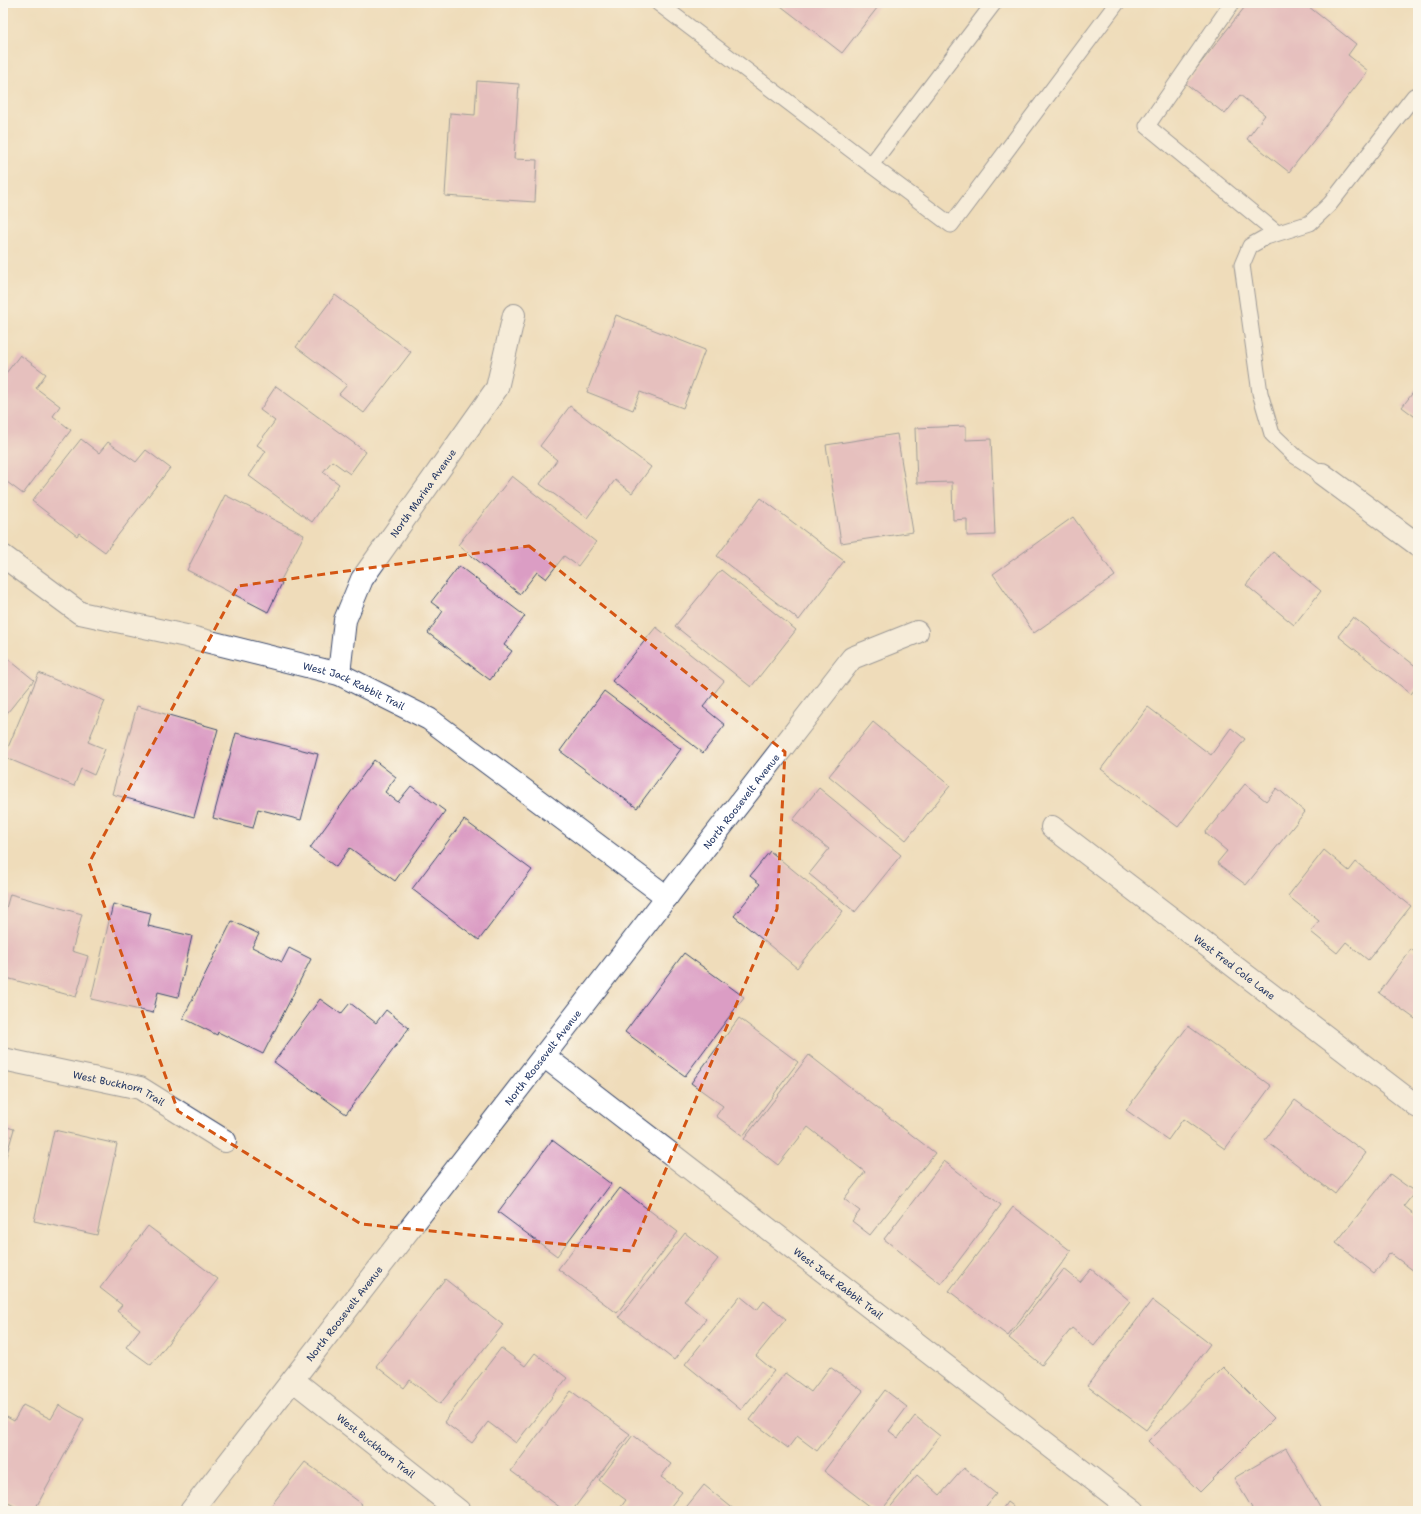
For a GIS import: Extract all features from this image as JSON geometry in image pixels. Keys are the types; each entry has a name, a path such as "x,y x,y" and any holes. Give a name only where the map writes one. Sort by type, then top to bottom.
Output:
{"street":[{"name":"North Marina Avenue","path":"339,674 345,620 362,579 497,388 514,314"},
{"path":"1322,474 1418,545"},
{"name":"West Jack Rabbit Trail","path":"3,556 80,612 186,636 339,674 429,719 667,896"},
{"name":"North Roosevelt Avenue","path":"191,1511 852,658 917,632"},
{"name":"West Fred Cole Lane","path":"1052,827 1418,1107"},
{"name":"West Jack Rabbit Trail","path":"544,1056 1134,1511"},
{"name":"West Buckhorn Trail","path":"3,1059 140,1088 225,1142"},
{"name":"West Buckhorn Trail","path":"293,1380 459,1511"}],"lane":[{"path":"658,3 952,225 1117,3"},
{"path":"871,165 994,3"},
{"path":"1232,3 1147,126 1277,233"},
{"path":"1322,474 1295,456 1272,434 1260,393 1242,265 1250,246 1266,237 1310,223 1330,204 1414,96"}],"highlighted area":[{"path":"529,546 785,752 777,909 631,1251 361,1224 178,1111 89,863 238,586"}],"building":[{"path":"777,3 881,3 842,53"},
{"path":"1248,3 1304,3 1356,44 1348,55 1368,71 1289,172 1247,139 1265,115 1240,95 1225,114 1185,83"},
{"path":"477,81 519,84 514,159 537,160 535,202 445,196 450,113 475,115"},
{"path":"335,295 411,352 364,413 339,394 347,385 296,347"},
{"path":"616,315 705,350 683,408 640,392 633,410 587,392"},
{"path":"20,355 46,374 36,388 60,406 53,416 71,430 23,494 3,479 3,377"},
{"path":"276,386 366,452 350,474 332,461 323,472 339,484 312,522 249,476 266,451 257,445 275,421 260,410"},
{"path":"1418,386 1418,419 1402,407"},
{"path":"570,406 651,467 632,493 615,480 587,518 540,484 557,460 540,446"},
{"path":"966,426 966,440 991,439 995,535 967,536 967,519 953,520 952,482 917,483 915,428"},
{"path":"897,434 913,532 841,543 826,445"},
{"path":"81,439 99,453 108,442 136,462 146,450 170,468 105,552 79,533 77,536 32,501"},
{"path":"512,476 596,542 578,566 564,556 546,579 537,572 520,594 458,545"},
{"path":"225,495 304,535 280,582 282,583 268,612 187,570"},
{"path":"761,498 844,561 799,620 717,556"},
{"path":"1073,517 1115,576 1034,633 993,574"},
{"path":"1273,552 1321,591 1294,625 1246,585"},
{"path":"459,566 525,616 504,645 512,651 490,680 428,633 443,611 431,602"},
{"path":"721,570 796,630 751,687 675,626"},
{"path":"1353,617 1418,668 1418,685 1411,694 1338,636"},
{"path":"656,627 724,681 703,707 725,725 703,753 612,681"},
{"path":"7,658 34,680 3,718 3,660 5,661"},
{"path":"39,673 105,701 88,742 105,749 94,775 81,769 74,786 4,757"},
{"path":"604,691 681,749 637,808 560,751"},
{"path":"137,706 218,729 194,817 112,794"},
{"path":"1148,707 1211,755 1231,728 1245,739 1178,827 1101,769"},
{"path":"873,722 950,786 906,840 829,776"},
{"path":"236,733 318,754 301,820 258,809 253,828 213,818"},
{"path":"374,760 396,777 385,792 398,802 411,786 445,811 395,881 350,848 336,867 310,848"},
{"path":"1245,784 1266,801 1277,788 1305,812 1246,885 1217,863 1227,851 1205,833"},
{"path":"819,788 901,855 855,912 809,874 829,849 793,820"},
{"path":"464,820 532,870 479,940 412,889"},
{"path":"1324,850 1349,871 1356,862 1411,906 1368,960 1346,942 1337,953 1311,932 1319,921 1288,896"},
{"path":"770,851 843,911 797,968 734,916 760,884 750,876"},
{"path":"10,894 82,914 72,951 88,956 76,997 3,977 3,919"},
{"path":"113,904 151,913 148,926 192,936 178,997 158,992 153,1013 91,999"},
{"path":"232,921 259,934 252,947 282,962 289,948 311,959 263,1054 218,1032 217,1035 183,1018"},
{"path":"1411,949 1418,955 1418,1021 1379,993"},
{"path":"684,953 744,997 685,1076 625,1032"},
{"path":"320,999 341,1014 350,1003 376,1023 386,1010 409,1028 346,1114 274,1062"},
{"path":"739,1018 798,1062 743,1136 716,1116 723,1106 691,1083"},
{"path":"1188,1026 1271,1086 1225,1149 1183,1119 1168,1140 1126,1110"},
{"path":"809,1055 935,1153 870,1235 852,1221 860,1211 844,1199 865,1172 808,1127 778,1165 744,1139"},
{"path":"1295,1100 1366,1153 1335,1194 1265,1140"},
{"path":"3,1126 14,1129 3,1167"},
{"path":"54,1130 117,1144 97,1235 34,1221"},
{"path":"552,1140 611,1184 557,1256 498,1212"},
{"path":"944,1161 1001,1205 941,1284 884,1239"},
{"path":"1390,1174 1415,1192 1404,1206 1418,1217 1418,1274 1390,1253 1374,1273 1336,1243"},
{"path":"620,1188 678,1232 617,1313 558,1269"},
{"path":"1013,1207 1071,1251 1008,1336 949,1291"},
{"path":"148,1226 218,1279 151,1365 126,1347 140,1329 117,1311 122,1305 100,1288"},
{"path":"685,1233 718,1259 684,1301 706,1319 674,1360 619,1317"},
{"path":"1064,1269 1080,1282 1091,1269 1130,1301 1094,1346 1072,1328 1042,1365 1009,1338"},
{"path":"445,1279 503,1325 440,1404 410,1380 404,1388 376,1366"},
{"path":"740,1296 757,1310 764,1301 786,1319 756,1356 774,1371 741,1410 685,1364"},
{"path":"1152,1300 1210,1344 1146,1430 1087,1386"},
{"path":"501,1348 525,1366 535,1353 567,1378 516,1443 488,1422 472,1443 444,1422"},
{"path":"830,1367 863,1391 817,1451 797,1436 788,1448 750,1420 785,1373 811,1392"},
{"path":"1223,1367 1274,1418 1200,1492 1148,1441"},
{"path":"885,1390 907,1407 889,1431 898,1438 915,1416 940,1436 881,1511 876,1511 824,1471"},
{"path":"571,1391 630,1434 572,1511 565,1511 511,1471"},
{"path":"23,1405 51,1419 59,1405 84,1419 34,1511 23,1511 3,1500 3,1415 14,1421"},
{"path":"633,1435 671,1464 661,1477 682,1492 667,1511 618,1511 626,1500 599,1480"},
{"path":"1286,1448 1322,1511 1247,1511 1252,1508 1234,1478"},
{"path":"305,1462 362,1504 357,1511 267,1511"},
{"path":"964,1468 996,1494 982,1511 887,1511 917,1475 940,1495"},
{"path":"704,1485 736,1511 683,1511"},
{"path":"1007,1502 1019,1511 1001,1511"}]}
